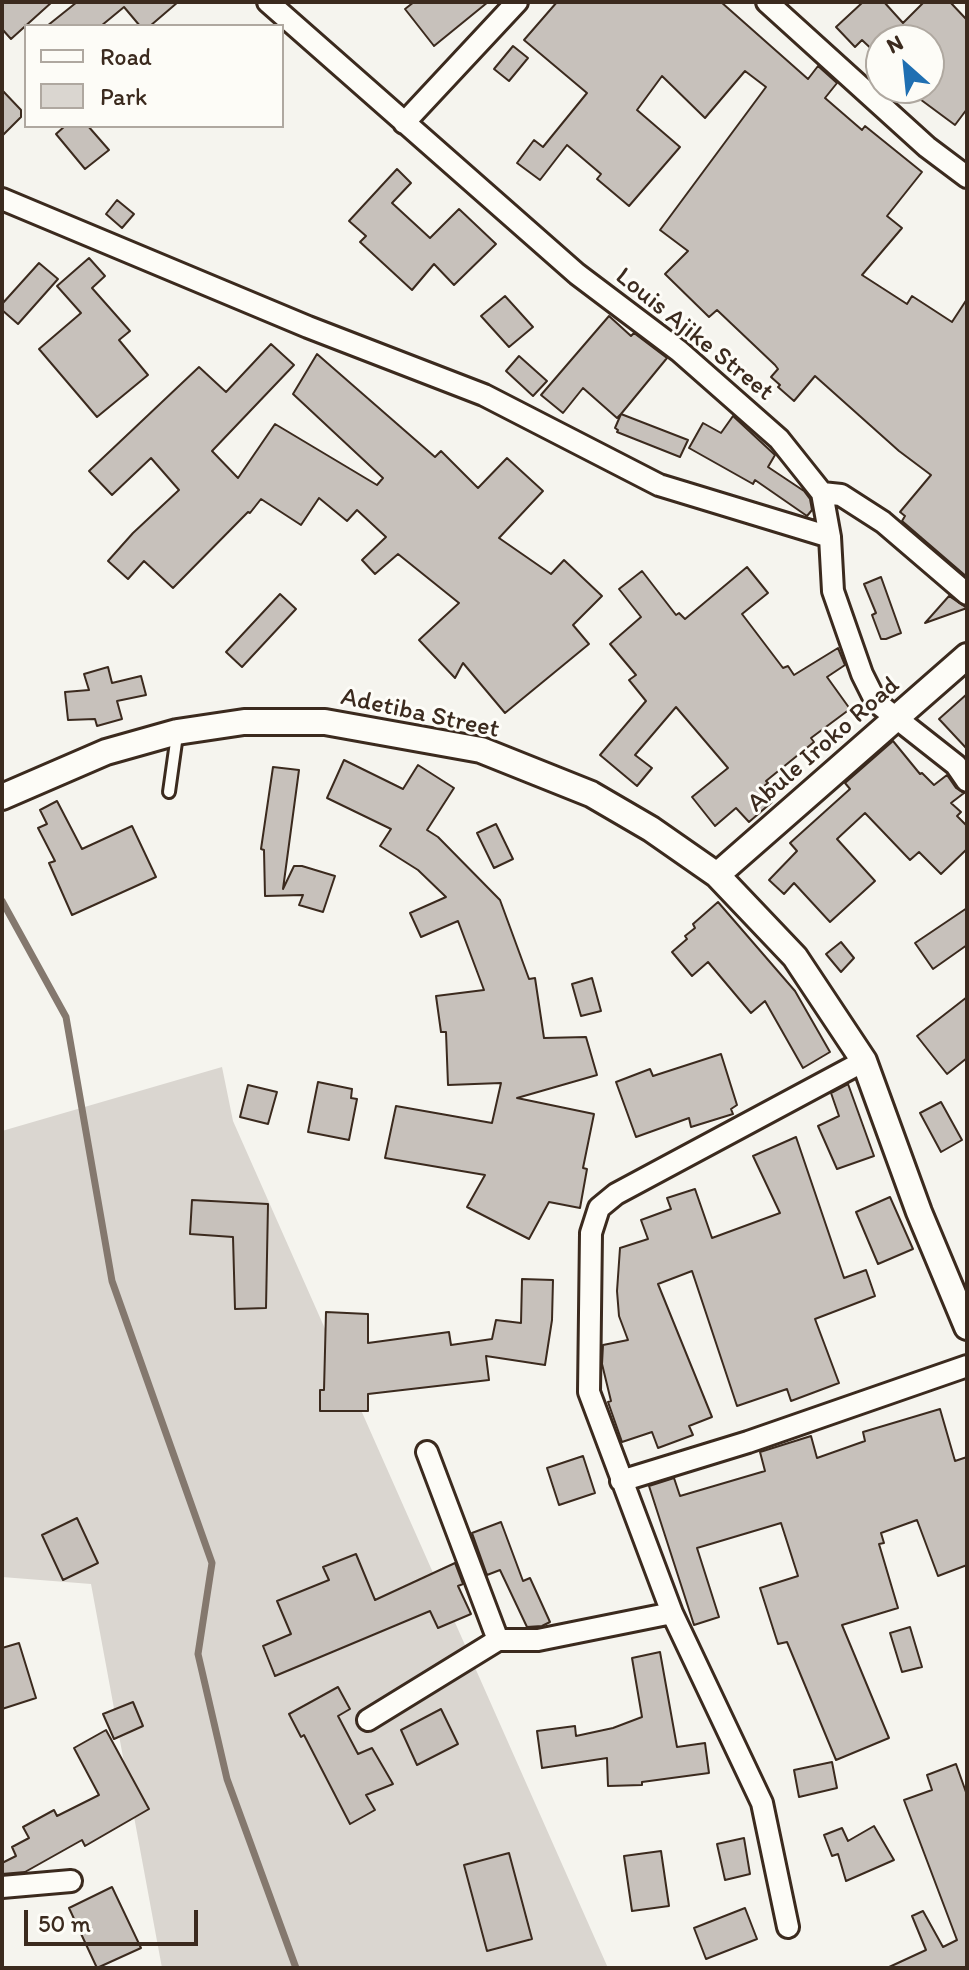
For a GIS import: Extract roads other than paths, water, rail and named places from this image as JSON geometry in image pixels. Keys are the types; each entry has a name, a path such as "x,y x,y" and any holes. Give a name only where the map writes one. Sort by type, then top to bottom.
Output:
{"street":[{"name":"Louis Ajike Street","path":"268,2 577,274 679,351 779,439 822,493 830,537 833,591 862,674 876,702 956,765 967,781"},
{"path":"404,123 517,2"},
{"path":"767,2 927,147 967,177"},
{"path":"2,199 308,327 484,395 659,485 830,537"},
{"path":"822,493 841,495 883,522 967,594"},
{"name":"Abule Iroko Road","path":"717,875 967,656"},
{"name":"Adetiba Street","path":"2,797 106,752 177,732 244,722 325,722 481,750 591,794 651,829 717,875 795,957 864,1061 919,1212 967,1327"},
{"path":"788,1927 762,1803 672,1613 589,1392 591,1233 599,1208 616,1194 864,1061"},
{"path":"621,1481 748,1442 967,1366"},
{"path":"427,1452 498,1640"},
{"path":"368,1720 498,1640 538,1640 672,1613"},
{"path":"2,1887 71,1881"}],"lane":[{"path":"169,792 177,732"}],"waterway":[{"path":"2,901 66,1017 112,1281 212,1563 198,1654 227,1779 296,1968"}]}
